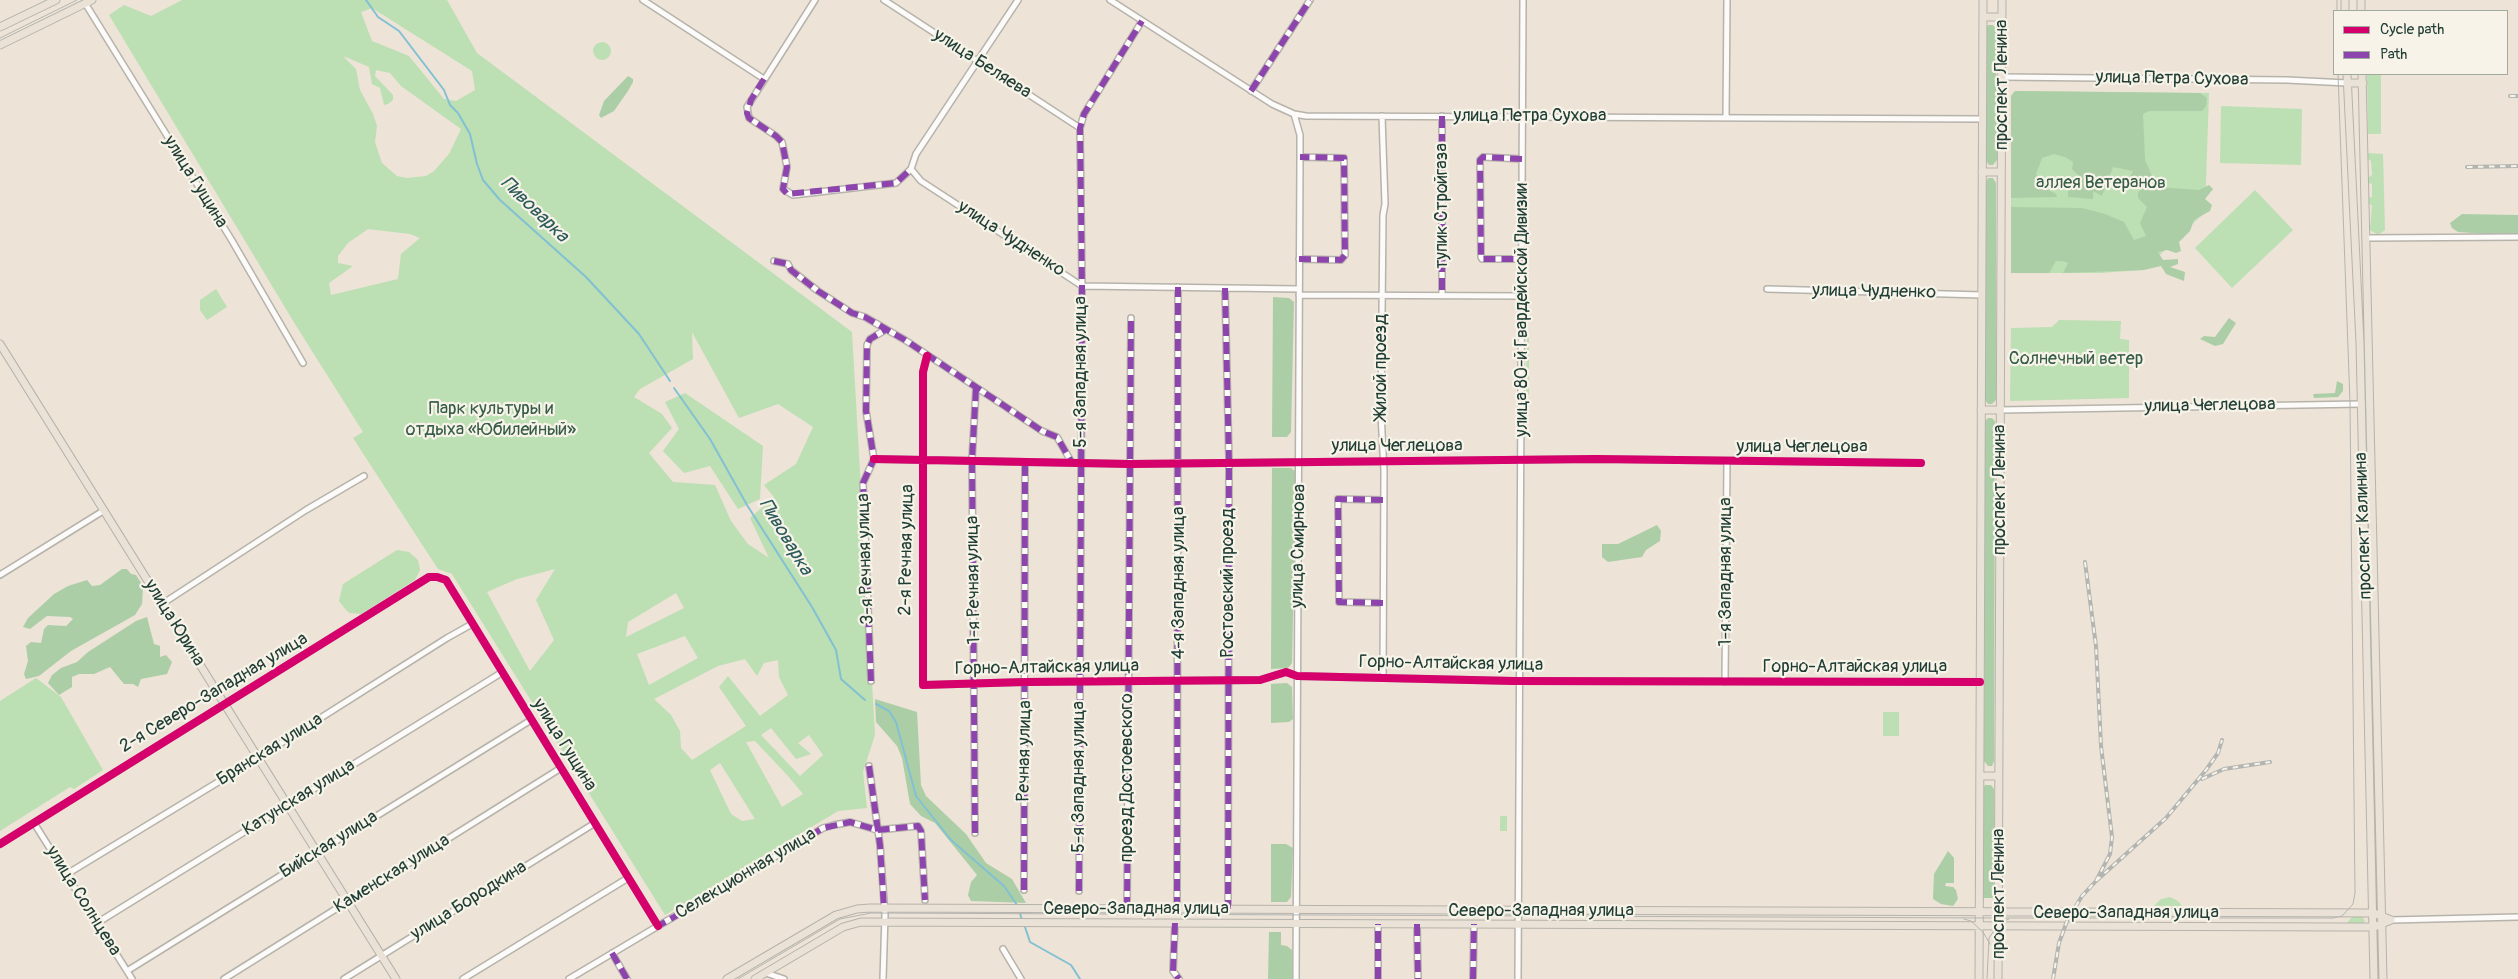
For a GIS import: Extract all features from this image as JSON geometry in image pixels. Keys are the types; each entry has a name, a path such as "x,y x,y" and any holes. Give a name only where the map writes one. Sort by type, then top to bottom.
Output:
{"main road":[{"path":"0,27 56,0"},
{"name":"проспект Ленина","path":"1979,979 1983,0"},
{"name":"проспект Ленина","path":"1998,979 2002,0"},
{"path":"0,45 89,2"},
{"path":"1983,17 2002,17"},
{"name":"проспект Калинина","path":"2347,75 2344,83 2356,239 2361,404 2374,979"},
{"name":"проспект Калинина","path":"2362,75 2371,403 2382,979"},
{"path":"2344,83 2363,83"},
{"path":"1982,172 2001,172"},
{"path":"2356,239 2366,238"},
{"name":"улица Юрина","path":"0,344 396,979"},
{"path":"2361,404 2371,403"},
{"path":"1981,410 2000,410"},
{"path":"1980,776 1999,776"},
{"name":"Северо-Западная улица","path":"727,979 836,915 857,909 2374,913"},
{"path":"2093,913 2093,927"},
{"path":"2191,913 2191,927"},
{"path":"2374,913 2381,920 2391,920"},
{"path":"2374,927 2381,920"},
{"name":"Северо-Западная улица","path":"755,979 843,927 861,922 2374,927"}],"street":[{"path":"643,0 764,79"},
{"path":"815,0 751,100 747,113 749,118 782,142 787,167 783,189 787,194 896,183 912,170 916,154 1018,0"},
{"name":"улица Беляева","path":"884,0 1080,128"},
{"name":"улица Петра Сухова","path":"1110,0 1251,91 1294,114 1312,116 1982,119"},
{"path":"1251,91 1310,0"},
{"name":"улица 80-й Гвардейской Дивизии","path":"1518,979 1520,910 1519,681 1522,461 1523,0"},
{"path":"1726,117 1727,0"},
{"name":"улица Гущина","path":"89,2 303,363"},
{"name":"5-я Западная улица","path":"1079,891 1082,286 1080,128 1084,114 1142,21"},
{"name":"улица Петра Сухова","path":"2002,77 2287,80 2344,83"},
{"name":"улица Смирнова","path":"1294,114 1300,135 1300,460 1296,979"},
{"name":"Жилой проезд","path":"1382,116 1385,210 1383,215 1380,414 1384,500 1383,678"},
{"name":"тупик Стройгаза","path":"1442,116 1442,296"},
{"path":"1299,259 1341,260 1345,255 1344,158 1300,157"},
{"path":"1522,159 1483,157 1480,160 1480,238 1482,259 1523,259"},
{"name":"улица Чудненко","path":"912,170 921,181 1082,286 1225,288 1442,296 1522,296"},
{"path":"2366,238 2518,237"},
{"path":"774,261 788,264 791,270 852,313 865,317 905,340 926,356 1042,431 1057,437 1072,463"},
{"name":"4-я Западная улица","path":"1176,909 1179,681 1178,287"},
{"name":"Ростовский проезд","path":"1225,288 1229,462 1227,679 1228,909"},
{"name":"улица Чудненко","path":"1767,289 1982,295"},
{"name":"проезд Достоевского","path":"1127,909 1131,318"},
{"path":"874,460 866,411 867,345 870,339 885,330"},
{"name":"2-я Речная улица","path":"923,685 922,372 926,356"},
{"name":"1-я Речная улица","path":"975,832 972,460 976,388"},
{"name":"улица Чеглецова","path":"2000,410 2361,404"},
{"name":"улица Чеглецова","path":"874,460 972,460 1130,464 1300,460 1383,462 1713,460 1727,462 1921,463"},
{"name":"3-я Речная улица","path":"871,681 863,483 874,460"},
{"name":"Речная улица","path":"1024,890 1026,682 1025,462"},
{"name":"1-я Западная улица","path":"1725,682 1727,462"},
{"path":"162,604 306,510 364,476"},
{"path":"1383,603 1338,602 1338,499 1384,500"},
{"path":"0,575 103,511"},
{"name":"2-я Северо-Западная улица","path":"0,844 429,577 446,580"},
{"name":"улица Гущина","path":"446,580 501,673 658,926"},
{"name":"Брянская улица","path":"67,874 258,758 472,624"},
{"name":"Горно-Алтайская улица","path":"923,685 1079,681 1260,680 1286,672 1297,676 1519,681 1980,682"},
{"name":"Катунская улица","path":"97,923 501,673"},
{"name":"Бийская улица","path":"127,971 531,720"},
{"path":"869,766 880,845 885,922 883,979"},
{"name":"Каменская улица","path":"224,979 561,768"},
{"name":"улица Солнцева","path":"34,822 132,979"},
{"name":"Селекционная улица","path":"570,979 823,828 850,822 877,830"},
{"name":"улица Бородкина","path":"344,979 595,823"},
{"path":"877,830 918,826 921,831 924,900"},
{"path":"463,979 628,878"},
{"path":"2391,920 2518,917"},
{"path":"1175,923 1173,971 1179,979"},
{"path":"1378,924 1378,979"},
{"path":"1417,924 1418,979"},
{"path":"1473,979 1474,924"},
{"path":"1003,949 1021,979"},
{"path":"612,953 627,979"},
{"path":"766,972 784,979"}],"green space":[{"name":"Парк культуры и отдыха «Юбилейный»","path":"182,0 447,0 477,53 852,332 875,735 863,772 867,808 838,811 665,915 452,574 438,569 353,438 363,432 295,324 109,15 124,5 151,16","holes":["372,8 472,71 475,90 456,101 444,99 409,56 372,41 361,12","343,56 369,67 372,84 380,88 384,105 393,100 393,95 375,76 376,70 390,73 401,86 461,129 449,154 434,171 426,176 407,178 397,176 382,163 375,142 377,126 373,114 360,90 356,69","368,229 410,234 420,238 401,254 398,279 331,295 329,283 353,266 338,263 338,256 348,243","692,332 739,418 778,404 813,427 796,464 764,485 774,497 750,518 769,558 748,544 731,521 715,485 673,482 649,453 672,428 662,414 634,397 640,389 693,359","555,569 536,600 554,640 530,671 487,592 517,579","676,593 684,608 626,637 628,622","685,636 698,658 649,685 637,654","745,659 757,676 764,663 778,660 779,677 788,695 760,716 728,676 719,687 746,726 692,760 681,748 680,731 671,715 654,699 718,666","771,728 796,759 811,754 798,743 809,735 823,755 800,776 761,735","755,741 803,794 782,807 746,742","720,763 755,819 742,821 731,814 710,770"]},
{"path":"1988,25 1993,25 1996,29 1997,160 1993,165 1989,165 1986,161 1985,30"},
{"path":"602,42 608,45 611,51 608,57 602,60 596,57 593,51 596,45"},
{"path":"2367,75 2381,75 2381,134 2368,134"},
{"path":"628,76 633,79 633,82 628,91 614,111 601,118 599,115 604,101"},
{"name":"аллея Ветеранов","path":"2015,91 2209,93 2205,212 2144,270 2100,273 2011,273 2011,96"},
{"name":"аллея Ветеранов","path":"2015,91 2200,93 2207,98 2206,106 2202,111 2149,111 2143,114 2145,160 2157,187 2199,190 2209,185 2213,189 2205,199 2212,205 2210,211 2194,220 2190,231 2179,242 2181,251 2176,253 2167,250 2158,252 2163,260 2178,259 2178,264 2170,267 2185,272 2184,281 2166,274 2161,266 2144,270 2063,273 2068,263 2062,261 2056,261 2049,273 2011,273 2011,207 2082,208 2105,214 2124,222 2134,240 2146,236 2140,223 2147,207 2138,198 2138,193 2147,181 2144,177 2134,186 2128,181 2133,171 2113,167 2102,196 2093,191 2093,199 2068,197 2068,188 2078,175 2072,169 2073,162 2065,157 2054,154 2042,158 2036,174 2041,186 2056,194 2057,197 2011,198 2011,96"},
{"path":"2221,106 2302,109 2301,165 2220,163"},
{"path":"2368,153 2383,154 2385,230 2378,235 2370,230 2372,205 2369,204 2369,198 2372,197 2372,184 2369,183 2369,177 2372,175 2371,161 2368,159"},
{"path":"1988,178 1993,178 1996,183 1996,400 1992,404 1988,404 1985,400 1986,183"},
{"path":"2255,190 2293,230 2232,288 2195,248"},
{"path":"2462,214 2518,215 2518,233 2486,234 2458,232 2452,228 2450,223"},
{"path":"216,289 227,307 207,320 200,310 200,300"},
{"path":"1273,297 1289,298 1294,302 1291,432 1287,437 1272,437"},
{"path":"2229,318 2236,323 2223,344 2215,346 2200,339 2204,336 2215,337"},
{"name":"Солнечный ветер","path":"2059,320 2121,321 2120,339 2129,340 2129,398 2010,401 2011,328 2052,327"},
{"path":"1527,334 1529,334 1529,395 1526,395"},
{"path":"2337,381 2343,384 2343,391 2338,397 2314,398 2313,394 2335,393"},
{"path":"685,393 763,446 760,499 738,509 710,466 684,473 663,451 679,429 665,402"},
{"path":"1988,418 1992,418 1995,421 1994,761 1992,766 1988,766 1984,761 1985,421"},
{"path":"1272,468 1291,468 1296,472 1292,663 1288,668 1271,669"},
{"path":"1657,525 1661,531 1660,541 1646,550 1642,557 1608,562 1602,557 1602,544 1618,544"},
{"path":"397,550 409,552 418,560 420,570 415,580 361,614 350,613 346,610 339,601 343,584"},
{"path":"122,569 127,569 131,574 136,575 143,586 142,604 135,615 71,651 39,676 26,679 24,674 28,661 26,646 31,642 41,643 44,629 48,625 66,626 73,619 70,617 47,616 30,629 23,627 28,618 54,594 68,586 87,580 92,586 100,585"},
{"path":"147,617 154,644 160,646 160,657 166,655 172,662 167,674 141,679 138,687 133,684 124,684 110,667 94,674 79,674 72,677 72,687 59,695 48,683 52,675 61,668 77,662 88,652 136,621"},
{"path":"36,678 61,697 103,770 74,789 70,787 0,831 0,701"},
{"path":"1287,683 1292,687 1293,719 1289,722 1271,723 1271,684"},
{"path":"875,699 917,712 921,785 926,796 966,834 986,863 1012,879 1026,903 971,901 968,895 971,882 977,875 935,823 921,816 910,804 902,758 897,746 876,722"},
{"path":"1883,712 1899,712 1899,736 1883,736"},
{"path":"1985,785 1991,785 1994,789 1994,898 1983,898 1983,789"},
{"path":"1500,816 1507,816 1507,831 1500,831"},
{"path":"1271,844 1286,844 1293,848 1291,897 1287,902 1271,902"},
{"path":"1948,851 1954,858 1954,883 1946,883 1945,886 1953,887 1956,890 1958,899 1953,906 1941,904 1933,899 1934,874"},
{"path":"2170,897 2178,901 2182,906 2154,906 2161,899"},
{"path":"2353,916 2362,916 2365,921 2362,924 2346,924"},
{"path":"1269,932 1281,932 1281,945 1287,946 1292,950 1292,979 1268,979"}],"waterway":[{"name":"Пивоварка","path":"366,0 378,17 399,31 444,90 450,105 458,113 470,134 483,180 500,200 586,277 639,334 670,381"},
{"name":"Пивоварка","path":"674,388 710,439 747,505 812,607 836,650 841,679 865,700"},
{"name":"Пивоварка","path":"876,704 889,711 896,722 916,796 951,840 1004,886 1017,905"},
{"name":"Пивоварка","path":"1019,910 1022,920"},
{"name":"Пивоварка","path":"1024,924 1030,942 1071,965 1080,979"}],"tram line":[{"path":"0,38 77,0"},
{"path":"2337,0 2337,10"},
{"path":"738,979 840,919 871,913 1989,918 2333,918 2342,916 2353,904 2355,893 2350,403 2338,75"},
{"path":"1964,919 1971,921 1983,932 1990,944"},
{"path":"1987,979 1989,938 1999,923 2009,919"}],"railway":[{"path":"2510,96 2518,96"},
{"path":"2467,167 2518,166"},
{"path":"2085,562 2096,646 2101,746 2112,837 2110,854 2096,881"},
{"path":"2053,979 2059,943 2067,921 2082,896 2166,818 2206,770 2218,753 2222,740"},
{"path":"2202,779 2224,769 2270,762"}],"marked path":[{"path":"1251,91 1310,0"},
{"path":"1079,891 1082,286 1080,128 1084,114 1142,21"},
{"path":"764,79 751,100 747,113 749,118 782,142 787,167 783,189 787,194 896,183 911,169"},
{"path":"1442,116 1442,296"},
{"path":"1299,259 1341,260 1345,255 1344,158 1300,157"},
{"path":"1522,159 1483,157 1480,160 1481,257 1482,259 1523,259"},
{"path":"774,261 788,264 791,270 818,291 852,313 865,317 905,340 1042,431 1057,437 1072,463"},
{"path":"1177,909 1178,287"},
{"path":"1225,288 1229,462 1228,909"},
{"path":"1127,909 1131,318"},
{"path":"871,681 863,483 874,459 866,411 867,345 870,339 885,330"},
{"path":"975,833 972,460 976,388"},
{"path":"1024,890 1025,462"},
{"path":"1383,603 1339,602 1338,499 1384,500"},
{"path":"869,766 880,845 884,908"},
{"path":"656,923 658,926 674,917 823,828 850,822 877,830 918,826 921,831 925,900"},
{"path":"1175,923 1173,971 1179,979"},
{"path":"1378,924 1378,979"},
{"path":"1417,924 1418,979"},
{"path":"1473,979 1474,924"},
{"path":"612,953 627,979"}],"cycle path":[{"path":"927,356 923,372 923,685 1260,680 1286,672 1297,676 1514,681 1980,682"},
{"path":"874,459 1130,464 1596,459 1921,463"},
{"path":"0,844 429,577 437,577 446,580 658,926"}]}
